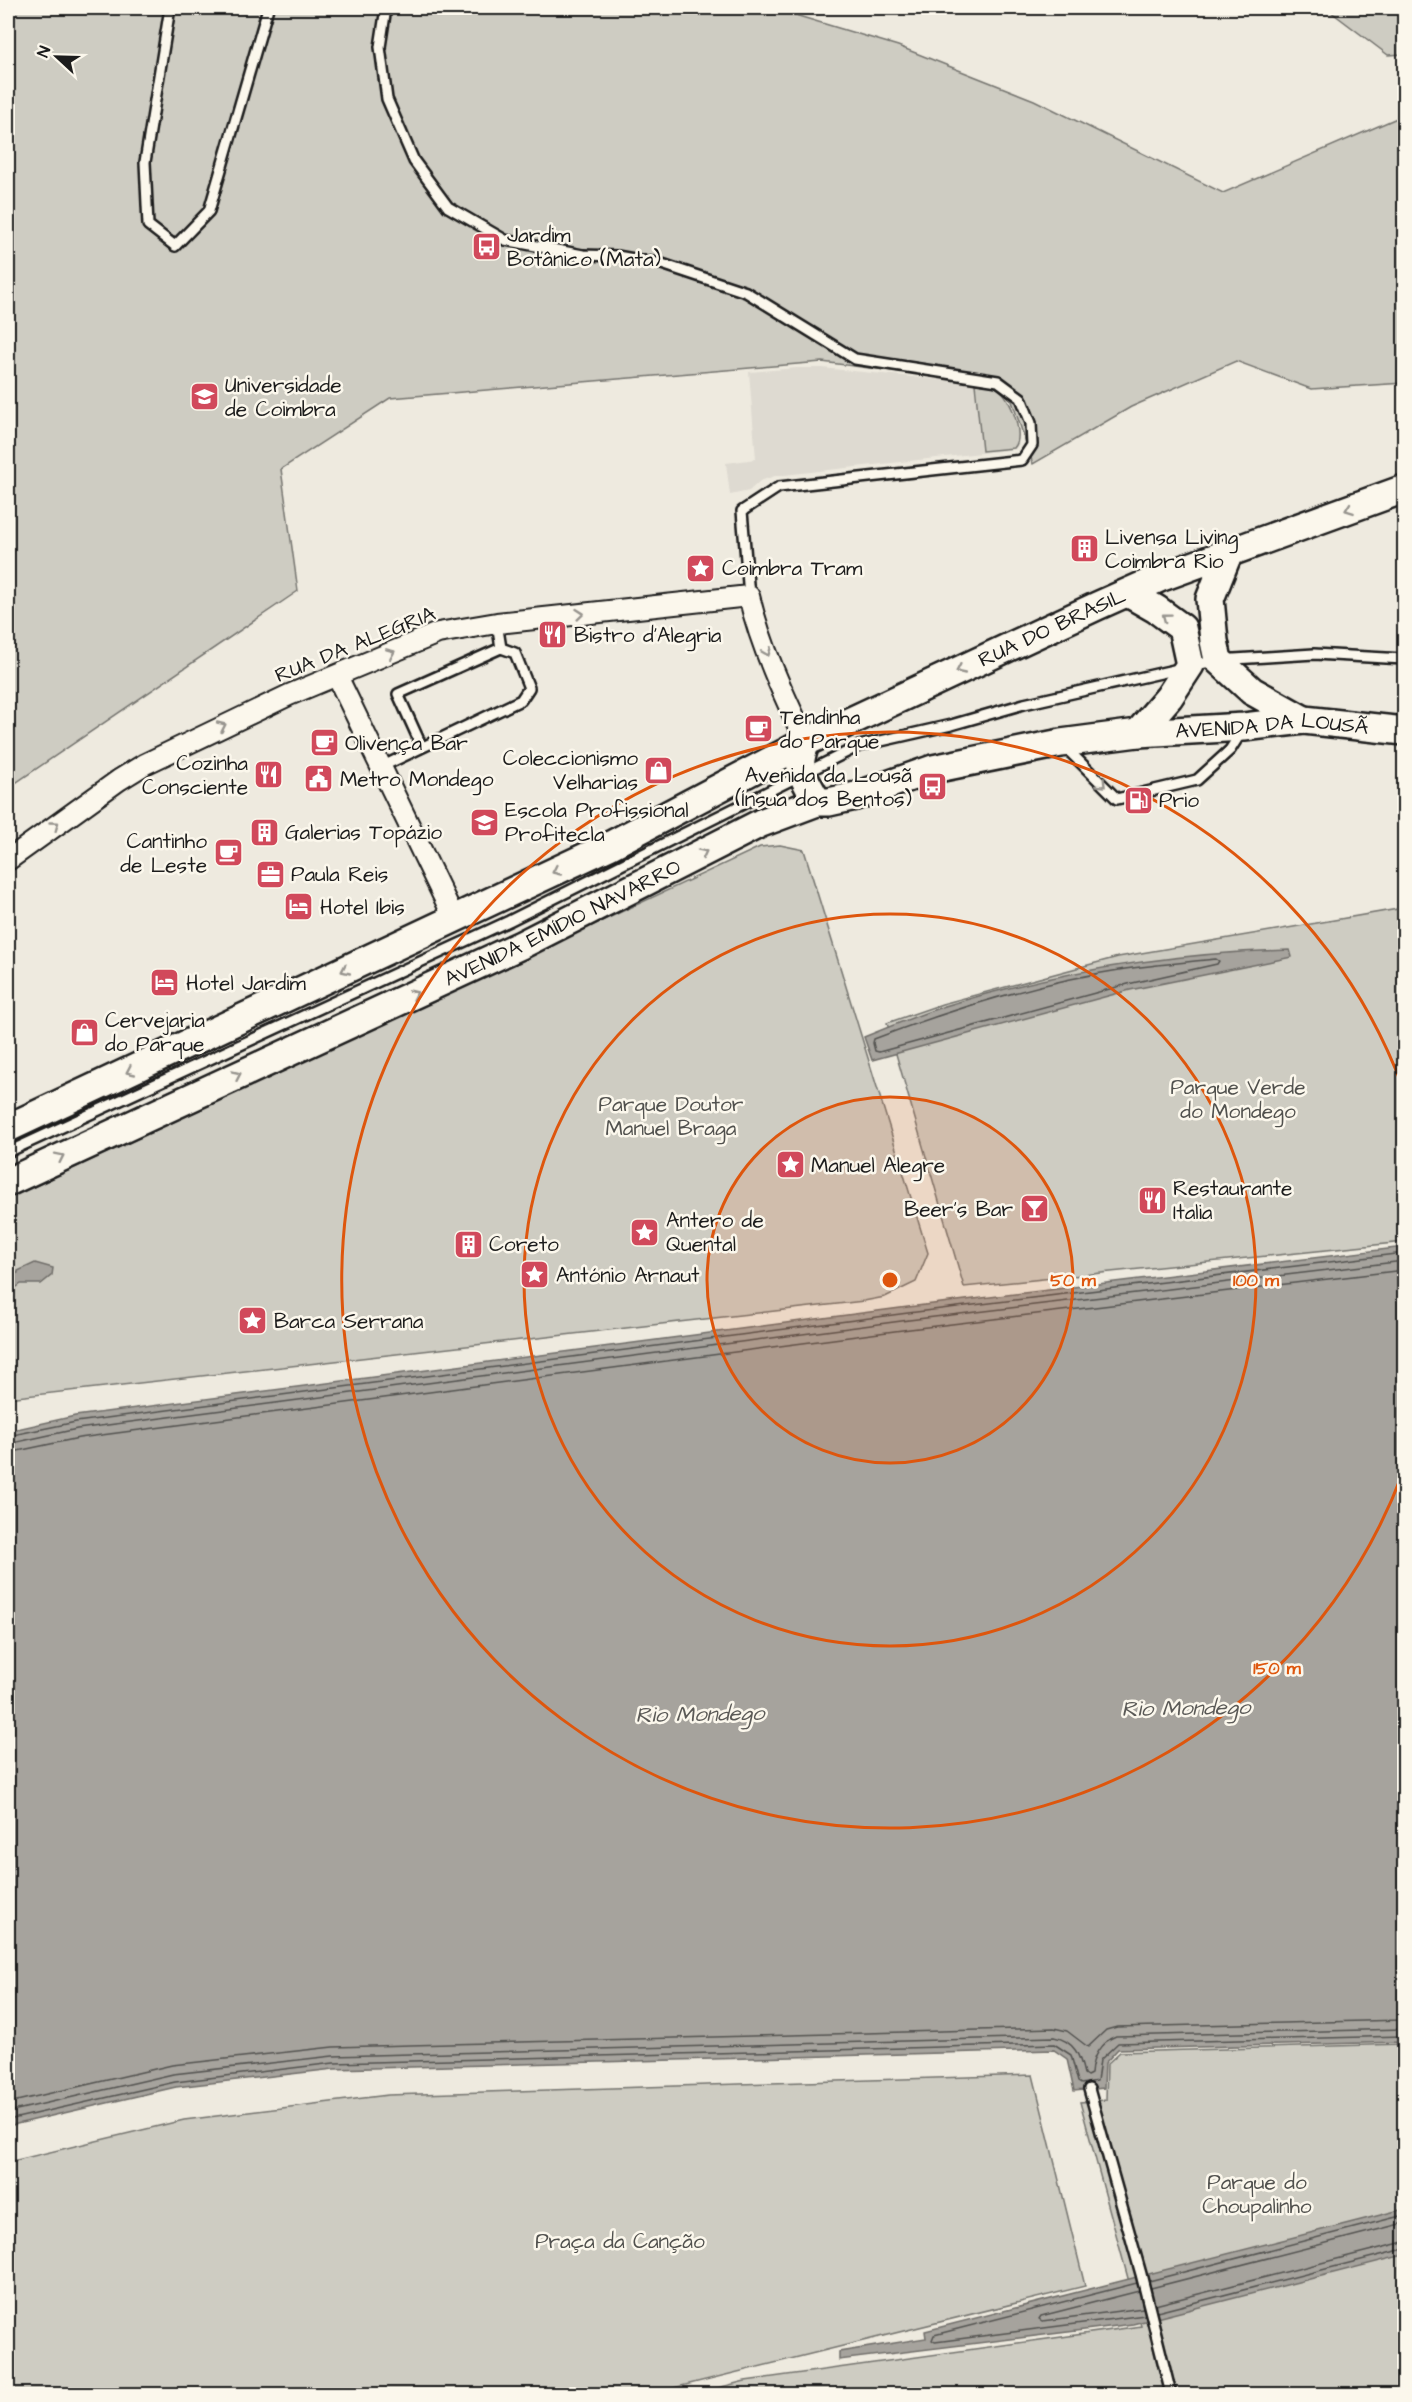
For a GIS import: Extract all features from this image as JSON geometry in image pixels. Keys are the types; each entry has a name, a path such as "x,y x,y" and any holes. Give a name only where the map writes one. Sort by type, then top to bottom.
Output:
{"main road":[{"name":"RUA DO BRASIL","path":"806,742 1162,577 1404,489"},
{"path":"1228,554 1210,599 1218,660 1252,691 1304,720"},
{"path":"1128,593 1156,609 1182,628 1190,665 1169,696 1138,733"},
{"name":"AVENIDA DA LOUSÃ","path":"1138,733 1244,727 1304,720 1404,731"},
{"name":"AVENIDA EMÍDIO NAVARRO","path":"8,1182 521,945 761,823 817,802 829,802 856,796 933,769 1061,743 1138,733"},
{"path":"806,742 799,760 802,774 817,802"},
{"path":"8,1128 609,846 744,777 806,742"}],"street":[{"name":"RUA DA ALEGRIA","path":"8,860 119,780 145,764 279,699 438,633 497,623 749,596"},
{"path":"749,596 755,622 788,705 806,742"},
{"path":"337,676 454,918"}],"lane":[{"path":"170,8 144,162 148,225 175,246 209,211 268,8"},
{"path":"386,8 380,47 387,99 414,161 448,207 505,240 583,255 617,256 662,264 746,292 855,359 998,381 1021,398 1031,423 1032,445 1022,460 779,487 742,511 749,596"},
{"path":"497,623 501,648"},
{"path":"381,767 521,700 529,688 515,653 501,648 398,694 422,747"},
{"path":"8,1152 509,921 859,746 951,725 1024,704 1218,660 1314,654 1404,659"},
{"path":"1061,743 1117,799 1197,780 1230,750 1244,727"},
{"path":"1089,2089 1154,2322 1171,2394"}],"shaded area":[{"path":"822,368 995,385 1011,402 1017,423 1019,444 1015,449 1008,450 775,476 760,481 749,491 730,495 726,463 756,459 749,372"}],"green space":[{"name":"Universidade de Coimbra","path":"9,8 772,8 898,46 1034,100 1223,193 1404,115 1404,383 1311,389 1236,361 1131,407 1033,464 1012,401 996,384 822,362 390,398 281,469 298,591 8,788 8,270 13,222"},
{"path":"1326,8 1404,8 1404,54 1388,55"},
{"path":"975,384 997,387 1008,400 1017,426 1018,435 1014,448 982,451"},
{"name":"Parque Doutor Manuel Braga","path":"780,845 804,850 928,1253 916,1282 885,1297 864,1301 8,1398 8,1199 760,847"},
{"name":"Parque Verde do Mondego","path":"1404,908 1404,1242 964,1287 887,1023 942,1004 1118,957"},
{"name":"Parque do Choupalinho","path":"1404,2044 1404,2394 694,2394 745,2381 1141,2326 1080,2102 1106,2100 1107,2064 1120,2052"},
{"name":"Praça da Canção","path":"1033,2075 1085,2286 649,2394 8,2394 8,2162 184,2120 388,2095"}],"water":[{"path":"1290,950 1292,957 1130,990 872,1060 864,1037 945,1006 1073,974 1202,955"},
{"name":"Rio Mondego","path":"1404,1247 1404,2042 1118,2049 1105,2063 1104,2088 1074,2091 1067,2059 1054,2050 334,2069 176,2087 8,2126 8,1431 75,1416 908,1307"},
{"path":"35,1263 53,1268 52,1275 41,1284 21,1284 17,1287 10,1284 9,1276"},
{"path":"1404,2209 1404,2255 1133,2324 839,2360 839,2352 926,2338 925,2331"}],"place":[{"name":"Jardim Botânico (Mata)","path":"486,247"},
{"name":"Universidade de Coimbra","path":"204,397"},
{"name":"Livensa Living Coimbra Rio","path":"1084,549"},
{"name":"Coimbra Tram","path":"701,568"},
{"name":"Bistro d'Alegria","path":"553,635"},
{"name":"Tendinha do Parque","path":"759,729"},
{"name":"Olivença Bar","path":"324,743"},
{"name":"Coleccionismo Velharias","path":"659,770"},
{"name":"Cozinha Consciente","path":"269,775"},
{"name":"Metro Mondego","path":"319,779"},
{"name":"Avenida da Lousã (Ínsua dos Bentos)","path":"933,787"},
{"name":"Prio","path":"1138,800"},
{"name":"Escola Profissional Profitecla","path":"484,822"},
{"name":"Galerias Topázio","path":"264,832"},
{"name":"Cantinho de Leste","path":"228,853"},
{"name":"Paula Reis","path":"270,874"},
{"name":"Hotel Ibis","path":"299,907"},
{"name":"Hotel Jardim","path":"165,983"},
{"name":"Cervejaria do Parque","path":"84,1032"},
{"name":"Manuel Alegre","path":"790,1165"},
{"name":"Restaurante Italia","path":"1152,1200"},
{"name":"Beer's Bar","path":"1034,1209"},
{"name":"Antero de Quental","path":"645,1232"},
{"name":"Coreto","path":"468,1244"},
{"name":"António Arnaut","path":"535,1275"},
{"name":"Barca Serrana","path":"253,1321"}]}
